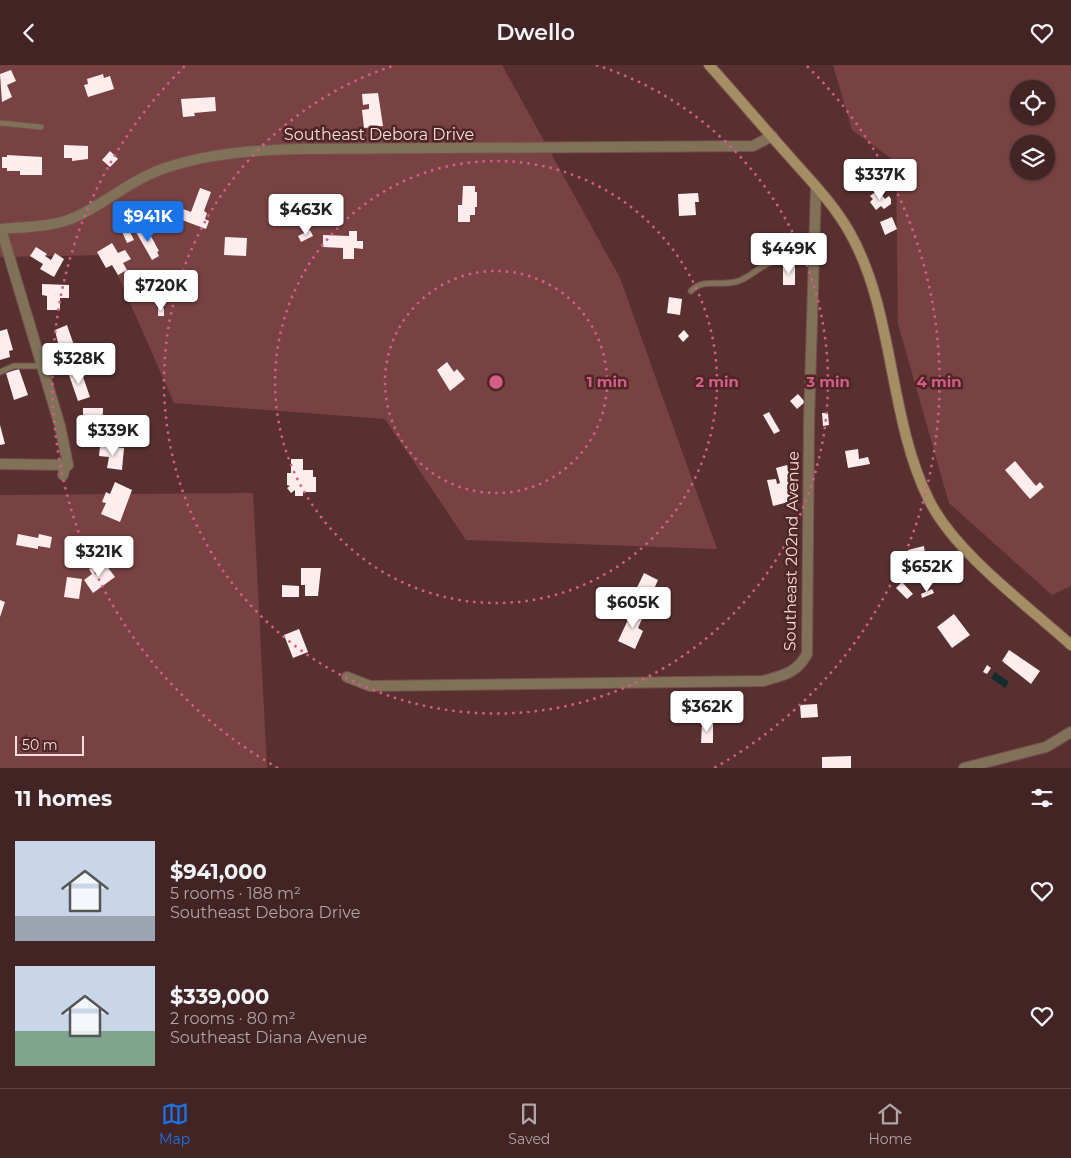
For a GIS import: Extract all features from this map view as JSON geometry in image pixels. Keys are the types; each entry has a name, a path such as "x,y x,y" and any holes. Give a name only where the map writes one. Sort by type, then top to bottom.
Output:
{"main road":[{"path":"709,65 816,187 850,233 866,269 910,451 930,502 942,522 971,556 1071,645"}],"street":[{"name":"Southeast Debora Drive","path":"0,229 53,223 76,217 141,179 164,169 223,154 303,149 753,146 772,136"},
{"name":"Southeast 202nd Avenue","path":"347,677 370,687 762,681 784,675 800,666 806,654 808,489 816,187"},
{"path":"0,229 60,426 68,465"},
{"path":"0,464 68,465"},
{"path":"62,475 65,467 68,465"},
{"path":"964,768 1046,747 1071,732"}],"lane":[{"path":"0,123 41,127"},
{"path":"691,291 702,283 725,284 743,280 760,267 814,239"},
{"path":"0,372 14,366 41,366"}],"shaded area":[{"path":"0,65 502,65 620,278 717,549 466,540 385,419 174,403 109,255 0,257"},
{"path":"833,65 1071,65 1071,586 1052,595 949,503 898,324 896,162 852,130"},
{"path":"253,493 267,768 0,768 0,495"}],"water":[{"path":"995,672 1009,682 1005,688 991,678"}],"building":[{"path":"11,70 16,81 7,85 12,97 2,102 0,74"},
{"path":"103,74 104,78 110,76 114,89 88,97 84,85 88,84 87,79"},
{"path":"378,93 383,126 364,128 362,110 369,109 369,104 363,105 362,94"},
{"path":"215,97 216,111 194,113 195,116 183,117 181,99"},
{"path":"64,145 88,146 88,159 72,161 72,158 64,158"},
{"path":"110,151 118,159 110,167 102,160"},
{"path":"7,155 42,157 42,175 20,175 20,171 7,171 7,168 2,168 2,157 7,157"},
{"path":"463,186 475,186 475,192 477,192 477,207 475,207 475,215 470,215 470,222 458,222 458,205 462,205"},
{"path":"200,188 211,192 204,211 207,213 205,219 209,221 206,229 174,217 178,207 191,212"},
{"path":"878,190 885,199 889,196 891,204 884,209 881,206 876,210 870,202 873,199 870,196"},
{"path":"698,193 699,202 695,202 696,215 679,216 678,194"},
{"path":"892,217 897,229 885,235 880,222"},
{"path":"126,224 134,240 127,243 120,227"},
{"path":"146,227 159,251 157,252 159,256 152,260 136,232"},
{"path":"310,230 313,236 301,242 298,236"},
{"path":"349,231 357,231 357,241 363,241 363,249 354,248 354,259 343,259 343,248 323,247 323,235 349,236"},
{"path":"225,237 247,238 246,256 224,255"},
{"path":"112,243 118,253 125,250 131,259 123,263 127,270 118,275 112,265 106,268 97,252"},
{"path":"36,247 47,254 45,256 51,260 55,253 64,259 54,277 40,269 43,264 30,256"},
{"path":"783,265 795,265 795,285 783,285"},
{"path":"42,284 69,285 69,298 60,298 60,310 47,310 47,296 42,295"},
{"path":"669,297 682,299 680,315 667,313"},
{"path":"158,308 164,308 164,316 158,316"},
{"path":"67,325 78,357 66,361 63,351 60,352 55,330"},
{"path":"7,329 13,350 9,351 10,357 0,360 0,331"},
{"path":"684,330 689,336 683,342 678,336"},
{"path":"447,362 454,372 457,369 465,379 450,391 437,370"},
{"path":"80,368 90,397 78,401 68,372"},
{"path":"19,369 28,395 14,400 6,373"},
{"path":"798,394 805,402 797,409 790,401"},
{"path":"83,408 103,408 102,438 88,438 88,419 83,419"},
{"path":"769,412 780,431 774,434 763,415"},
{"path":"822,413 828,413 829,425 823,426"},
{"path":"0,425 5,444 0,445"},
{"path":"100,446 124,448 122,470 107,468 109,457 99,456"},
{"path":"858,449 859,459 868,457 870,464 848,468 845,451"},
{"path":"291,459 303,459 303,470 313,470 313,477 316,477 316,492 303,492 303,496 295,496 295,490 291,493 287,488 290,486 287,485 287,473 291,473"},
{"path":"1015,461 1036,486 1040,482 1044,487 1030,499 1005,470"},
{"path":"787,465 796,500 773,506 767,480 776,479 777,484 780,483 776,468"},
{"path":"115,482 132,490 120,522 101,514 106,503 102,502 106,492 110,494"},
{"path":"18,534 38,538 39,534 52,537 50,548 38,546 38,549 16,545"},
{"path":"924,546 925,554 935,551 938,562 912,568 908,550"},
{"path":"96,564 100,569 106,565 115,577 93,593 84,580 92,574 89,569"},
{"path":"301,568 321,568 318,596 305,596 305,585 301,585"},
{"path":"644,573 658,580 654,589 668,596 660,612 632,598"},
{"path":"67,577 82,579 79,599 64,597"},
{"path":"902,582 913,594 907,599 896,588"},
{"path":"282,585 299,586 299,597 282,597"},
{"path":"932,589 934,593 922,598 921,594"},
{"path":"0,600 5,602 0,617"},
{"path":"634,607 645,612 638,628 643,631 635,649 618,641"},
{"path":"954,614 970,635 952,648 937,627"},
{"path":"299,629 308,652 293,658 284,635"},
{"path":"1009,650 1040,671 1031,684 1002,661"},
{"path":"987,665 991,668 987,674 983,672"},
{"path":"817,704 818,717 801,718 800,705"},
{"path":"702,723 713,723 713,743 701,743"},
{"path":"851,756 851,768 822,768 822,757"}]}
